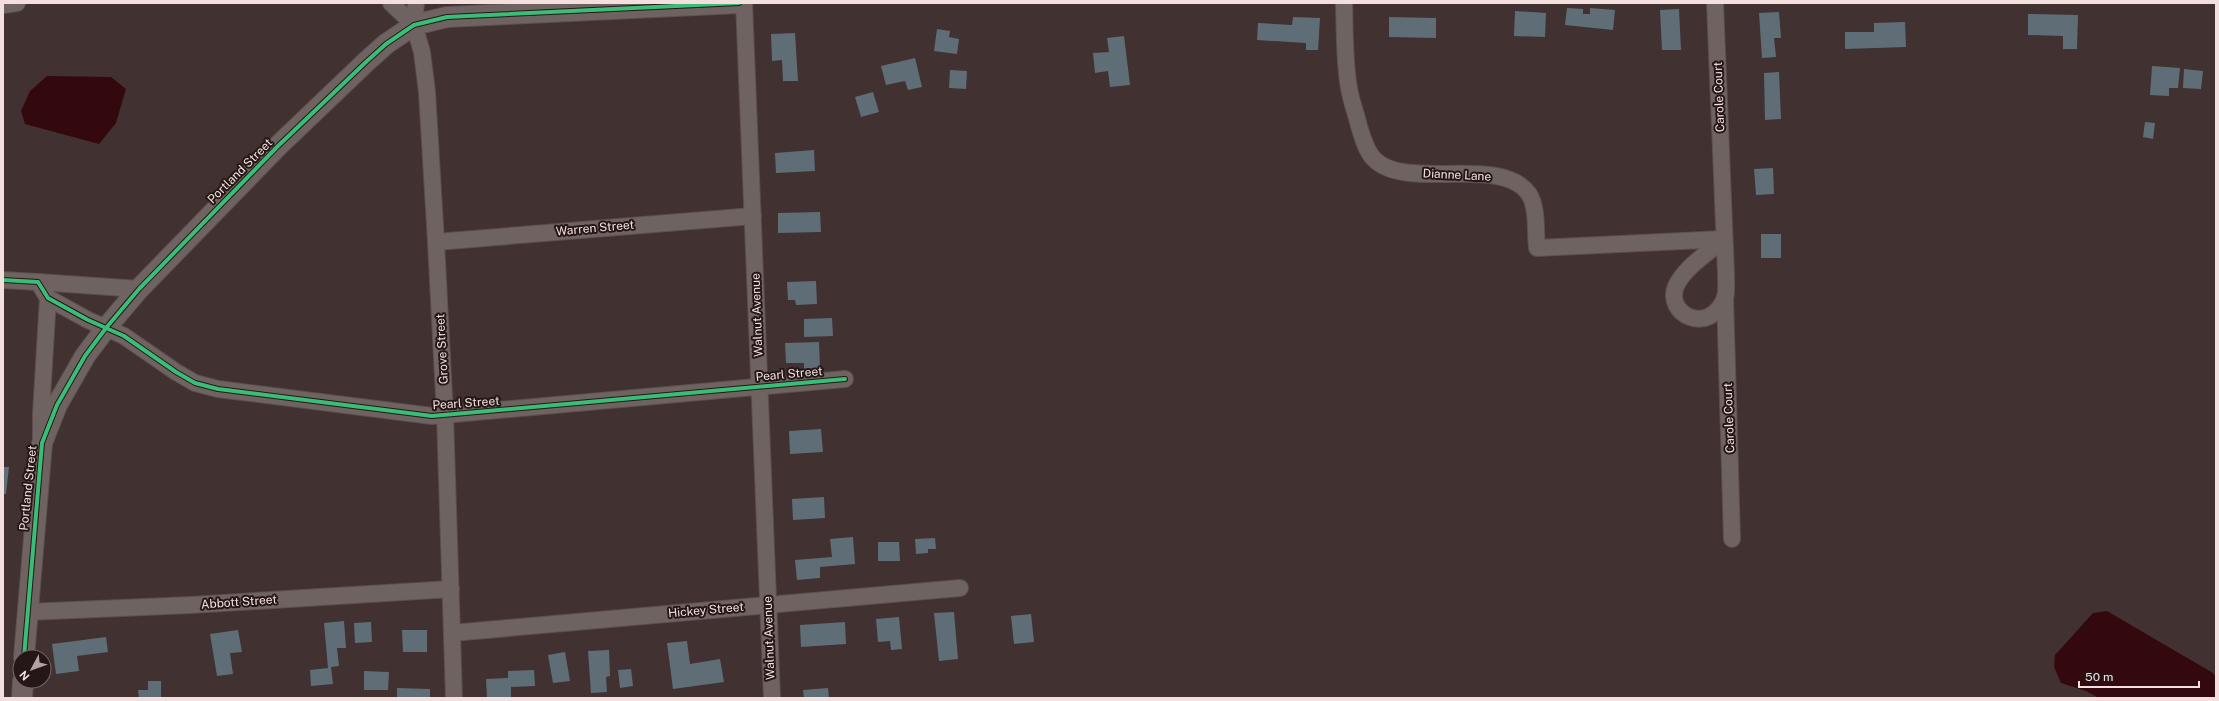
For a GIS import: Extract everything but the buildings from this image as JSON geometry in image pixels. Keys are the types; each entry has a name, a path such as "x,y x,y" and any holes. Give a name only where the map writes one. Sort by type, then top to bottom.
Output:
{"street":[{"path":"3,5 17,3"},
{"path":"391,3 414,25"},
{"path":"414,25 416,3"},
{"name":"Portland Street","path":"42,443 65,388 106,328 139,289 230,195 349,78 386,44 414,25 447,16 738,3"},
{"name":"Walnut Avenue","path":"744,3 754,216 759,386 772,698"},
{"name":"Dianne Lane","path":"1344,3 1349,89 1364,140 1373,159 1387,168 1405,172 1486,175 1508,179 1520,185 1529,195 1533,209 1537,248 1724,239"},
{"name":"Carole Court","path":"1715,3 1724,239 1732,540"},
{"name":"Grove Street","path":"414,25 422,52 427,92 436,242 445,415 454,698"},
{"name":"Warren Street","path":"436,242 754,216"},
{"path":"1724,239 1682,277 1676,288 1675,300 1678,308 1687,317 1696,320 1706,319 1715,313 1725,297"},
{"path":"3,280 139,289"},
{"path":"38,282 48,298"},
{"name":"Portland Street","path":"25,649 42,443 41,414 48,298"},
{"name":"Pearl Street","path":"48,298 124,336 176,372 195,383 218,389 426,416 845,379"},
{"name":"Hickey Street","path":"452,633 960,588"},
{"name":"Abbott Street","path":"27,612 191,605 451,589"}],"shaded area":[{"path":"47,76 111,77 126,89 116,123 99,144 25,124 21,111 30,91"},
{"path":"2107,611 2213,673 2216,677 2216,698 2099,698 2086,691 2061,683 2054,667 2055,655 2093,613"}],"cycle path":[{"path":"25,649 42,443 57,405 85,356 106,328 139,289 278,146 367,61 386,44 414,25 447,17 739,3"},
{"path":"3,280 38,282 48,298 88,320 124,336 176,372 195,383 218,389 432,416 845,379"}]}
